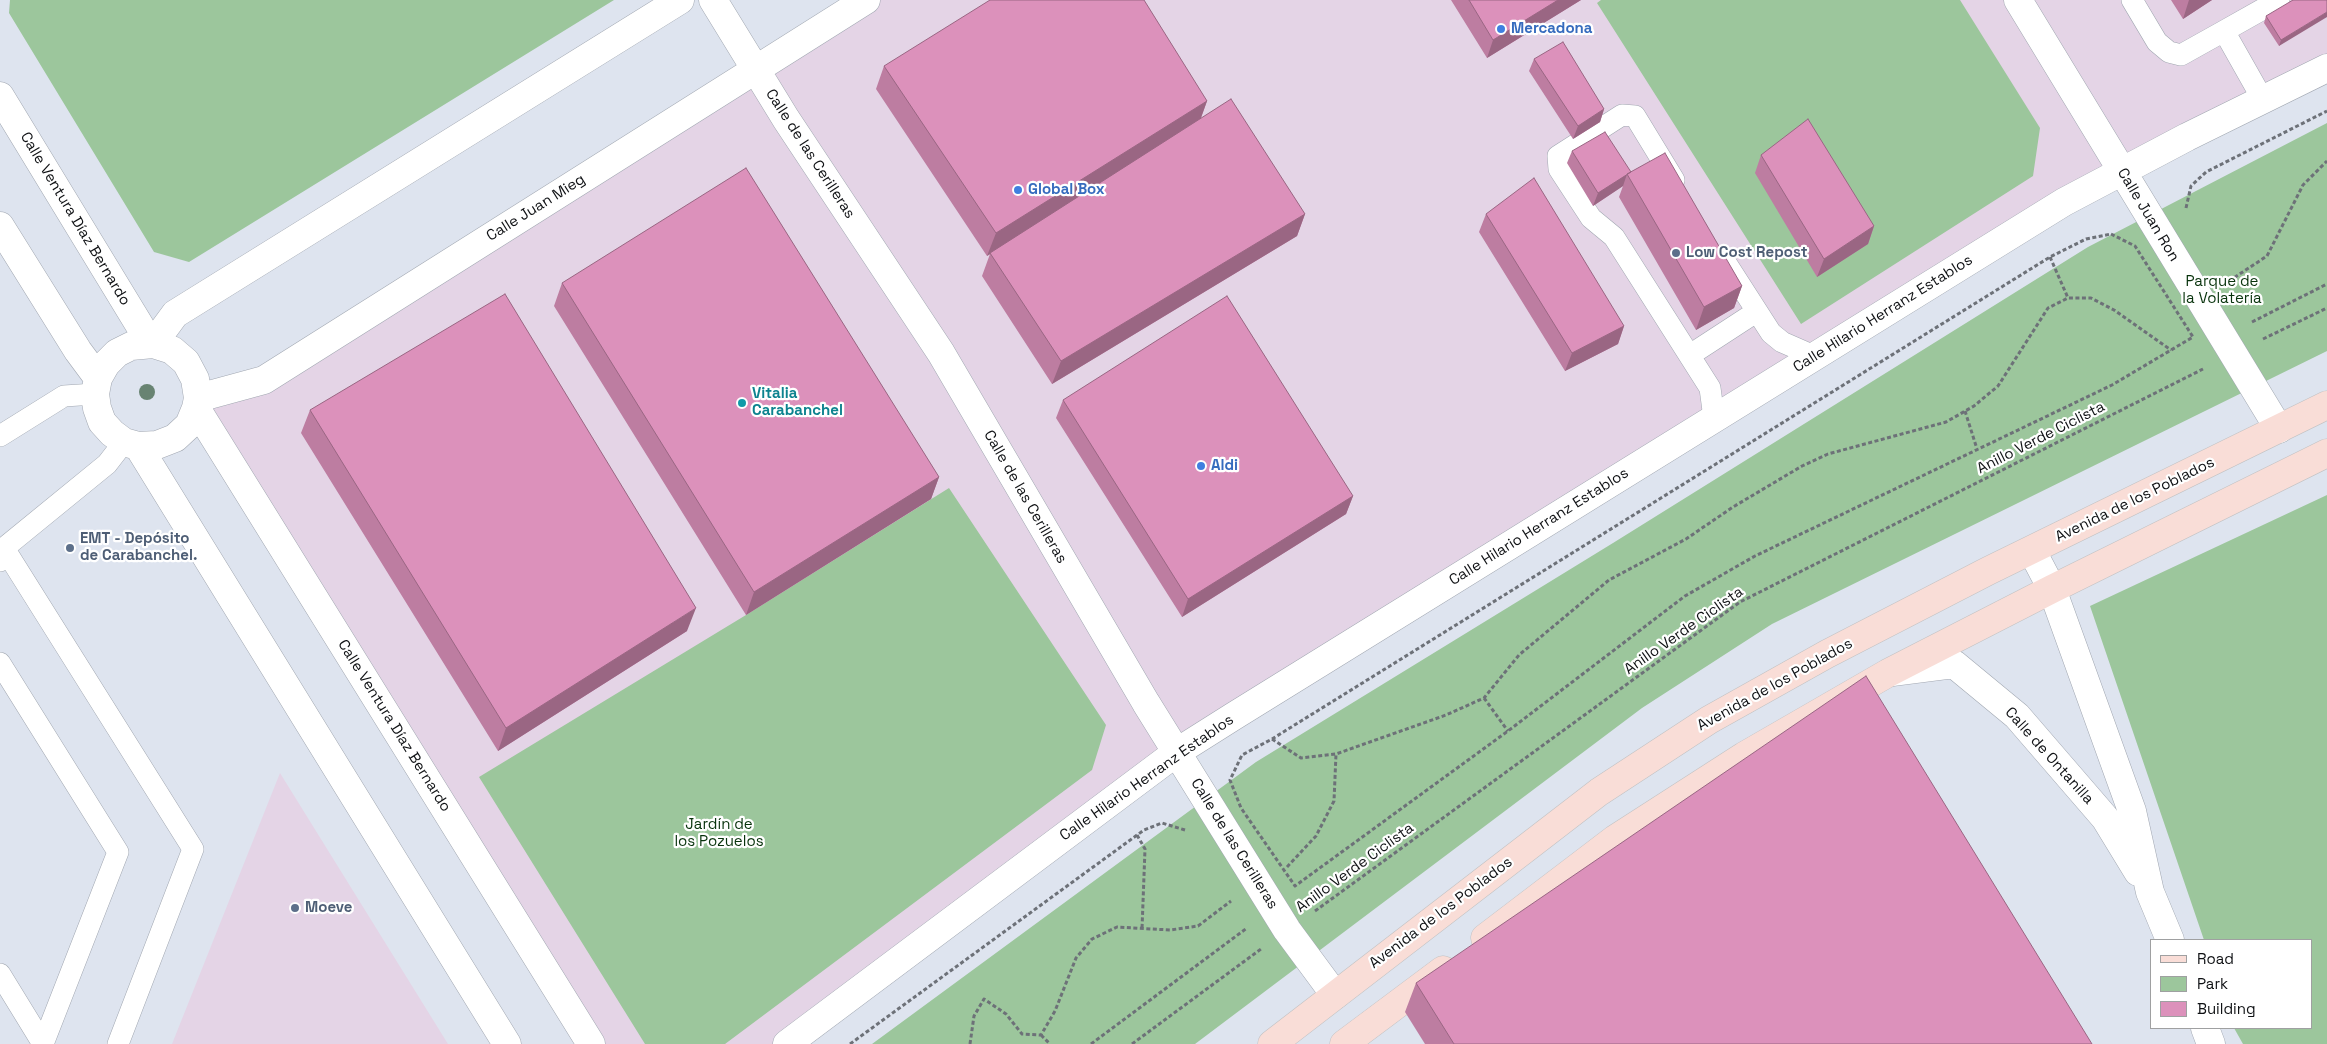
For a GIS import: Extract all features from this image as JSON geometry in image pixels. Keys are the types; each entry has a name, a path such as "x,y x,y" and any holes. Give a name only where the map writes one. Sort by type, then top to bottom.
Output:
{"main road":[{"name":"Avenida de los Poblados","path":"1272,1044 1599,792 1709,720 1827,654 2327,405"},
{"path":"1344,1044 1615,839 1744,756 1888,673 2052,588 2327,453"}],"street":[{"path":"507,1044 131,444 112,433 102,422 97,408 97,386 106,364 117,353 131,346 150,344 175,314 680,0"},
{"name":"Calle de las Cerilleras","path":"713,0 755,69 941,354 1146,703 1287,930 1335,995"},
{"name":"Calle Juan Mieg","path":"197,403 264,380 866,0"},
{"name":"Calle Juan Ron","path":"2021,1 2121,170 2279,429"},
{"name":"Calle Hilario Herranz Establos","path":"787,1044 1178,752 2064,202 2121,170 2327,68"},
{"name":"Calle Ventura Díaz Bernardo","path":"0,96 150,344 172,350 186,362 196,379 197,403 591,1044"},
{"path":"0,226 78,351 97,386"},
{"path":"131,444 157,445 175,438 188,425 197,403"},
{"name":"Calle de Ontanilla","path":"2032,551 2052,588 2132,811 2150,892"},
{"name":"Calle de Ontanilla","path":"1888,673 1954,664 2010,710 2105,818 2150,892 2170,939"},
{"path":"2205,1029 2212,1044"}],"lane":[{"path":"2132,0 2157,42 2169,52 2181,55 2279,0"},
{"path":"2224,31 2264,100"},
{"path":"1686,198 1635,116 1622,115 1558,156 1559,169 1591,218 1614,236 1710,388 1714,418"},
{"path":"1716,247 1771,333 1782,342 1814,356"},
{"path":"1690,356 1756,312"},
{"path":"0,436 64,396 97,386"},
{"path":"118,1044 193,849 2,555 131,444"},
{"path":"0,663 118,852 43,1044"},
{"path":"0,974 43,1044"}],"path":[{"path":"2185,211 2190,186 2206,172 2327,111"},
{"path":"2225,284 2267,256 2303,185 2327,161"},
{"path":"2111,234 2136,246 2193,337 2112,385 1755,556 1685,596 1508,731 1295,886 1241,808 1230,780 1242,756 2050,257 2086,239 2111,234"},
{"path":"2050,257 2068,298"},
{"path":"2249,323 2327,284"},
{"path":"1272,739 1301,758 1336,754 1446,715 1484,698 1519,655 1609,580 1686,539 1733,507 1802,466 1828,454 1946,422 1965,412 1998,386 2048,308 2068,298 2091,298 2114,310 2171,350"},
{"name":"Anillo Verde Ciclista","path":"1132,1044 1740,602 2327,308"},
{"path":"1965,412 1977,449"},
{"path":"1484,698 1508,731"},
{"path":"1284,870 1316,836 1334,800 1336,754"},
{"path":"850,1044 1144,830 1162,823 1186,830"},
{"path":"1137,835 1145,849 1142,929"},
{"path":"1041,1035 1055,1011 1076,958 1092,939 1116,927 1170,930 1198,926 1234,899 1238,906"},
{"path":"1091,1044 1250,926"},
{"path":"970,1044 974,1016 984,999 1006,1014 1022,1034 1041,1035 1050,1044"}],"shaded area":[{"path":"866,0 2327,0 2327,68 2187,137 1234,716 787,1044 591,1044 196,408"},
{"name":"Moeve","path":"280,773 448,1044 172,1044"}],"green space":[{"path":"10,0 614,0 189,262 154,252 9,13"},
{"path":"1601,0 1960,0 2040,128 2033,176 1801,324 1597,3"},
{"name":"Parque de la Volatería","path":"2327,123 2327,351 1772,624 1642,708 1195,1044 872,1044 1256,762 1613,543 2088,247"},
{"name":"Jardín de los Pozuelos","path":"949,488 1106,725 1092,770 725,1044 645,1044 479,777 746,615"},
{"path":"2327,495 2327,1044 2243,1044 2235,1029 2312,1029 2312,939 2204,939 2090,606"}],"building":[{"name":"Global Box","path":"990,0 1144,0 1207,101 996,233 884,66"},
{"path":"1469,0 1558,0 1493,40"},
{"path":"2293,0 2327,0 2327,12 2281,40 2266,16"},
{"path":"1563,42 1604,109 1578,126 1534,59"},
{"path":"1231,99 1305,214 1061,361 990,253"},
{"path":"1808,119 1874,226 1824,259 1761,155"},
{"path":"1605,132 1631,172 1598,193 1572,151"},
{"path":"1665,153 1742,286 1704,307 1627,174"},
{"name":"Vitalia Carabanchel","path":"746,168 939,477 754,592 562,283"},
{"path":"1534,178 1624,326 1572,353 1486,214"},
{"path":"505,294 696,608 506,728 310,410"},
{"name":"Aldi","path":"1227,296 1353,496 1188,599 1063,400"},
{"path":"1866,676 2092,1044 1454,1044 1416,983"}],"place":[{"name":"Mercadona","path":"1501,29"},
{"name":"Global Box","path":"1018,190"},
{"name":"Low Cost Repost","path":"1676,253"},
{"name":"Vitalia Carabanchel","path":"742,403"},
{"name":"Aldi","path":"1201,466"},
{"name":"EMT - Depósito de Carabanchel.","path":"70,548"},
{"name":"Moeve","path":"295,908"}]}
